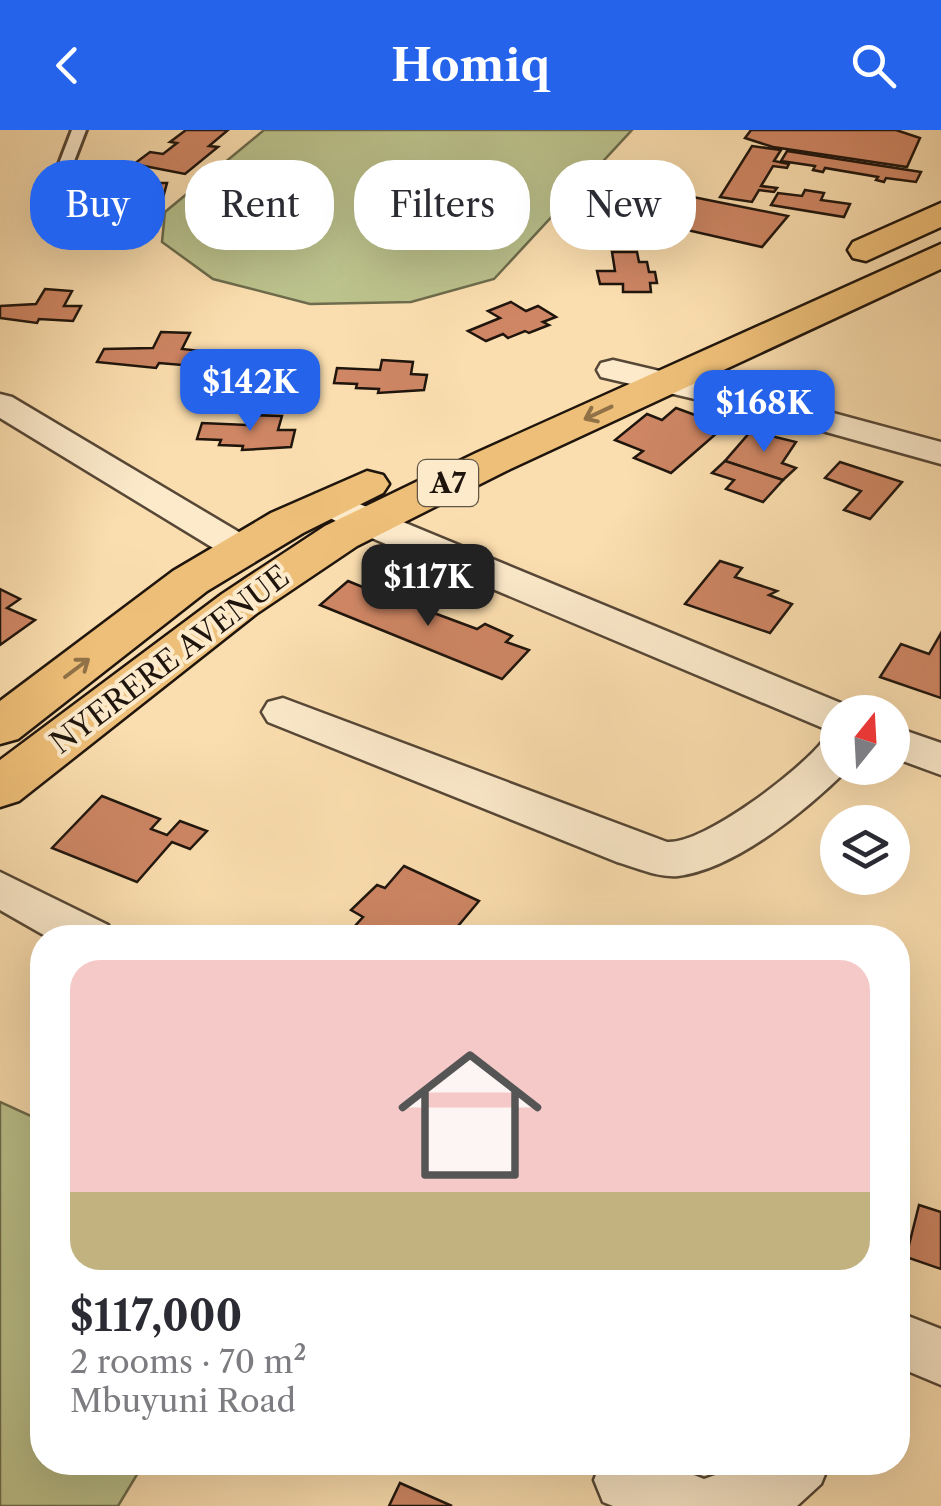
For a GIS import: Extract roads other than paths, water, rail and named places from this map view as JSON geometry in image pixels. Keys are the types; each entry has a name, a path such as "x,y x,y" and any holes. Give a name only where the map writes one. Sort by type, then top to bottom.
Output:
{"highway":[{"name":"NYERERE AVENUE","path":"0,788 239,604 310,555 368,523 716,358 940,241"},
{"name":"NYERERE AVENUE","path":"0,727 190,582 328,502 613,370 940,241"},
{"path":"190,582 239,604"}],"street":[{"path":"613,370 941,453"},
{"path":"0,404 241,549"},
{"path":"328,502 368,523 820,711"},
{"path":"283,712 632,850 676,860 724,843 768,816 798,785 820,769"},
{"path":"910,747 941,760"},
{"path":"0,890 66,925"},
{"path":"910,1344 941,1357"},
{"path":"715,1506 768,1490 784,1475"},
{"path":"624,1480 692,1506"}],"lane":[{"path":"67,160 79,130"}]}
